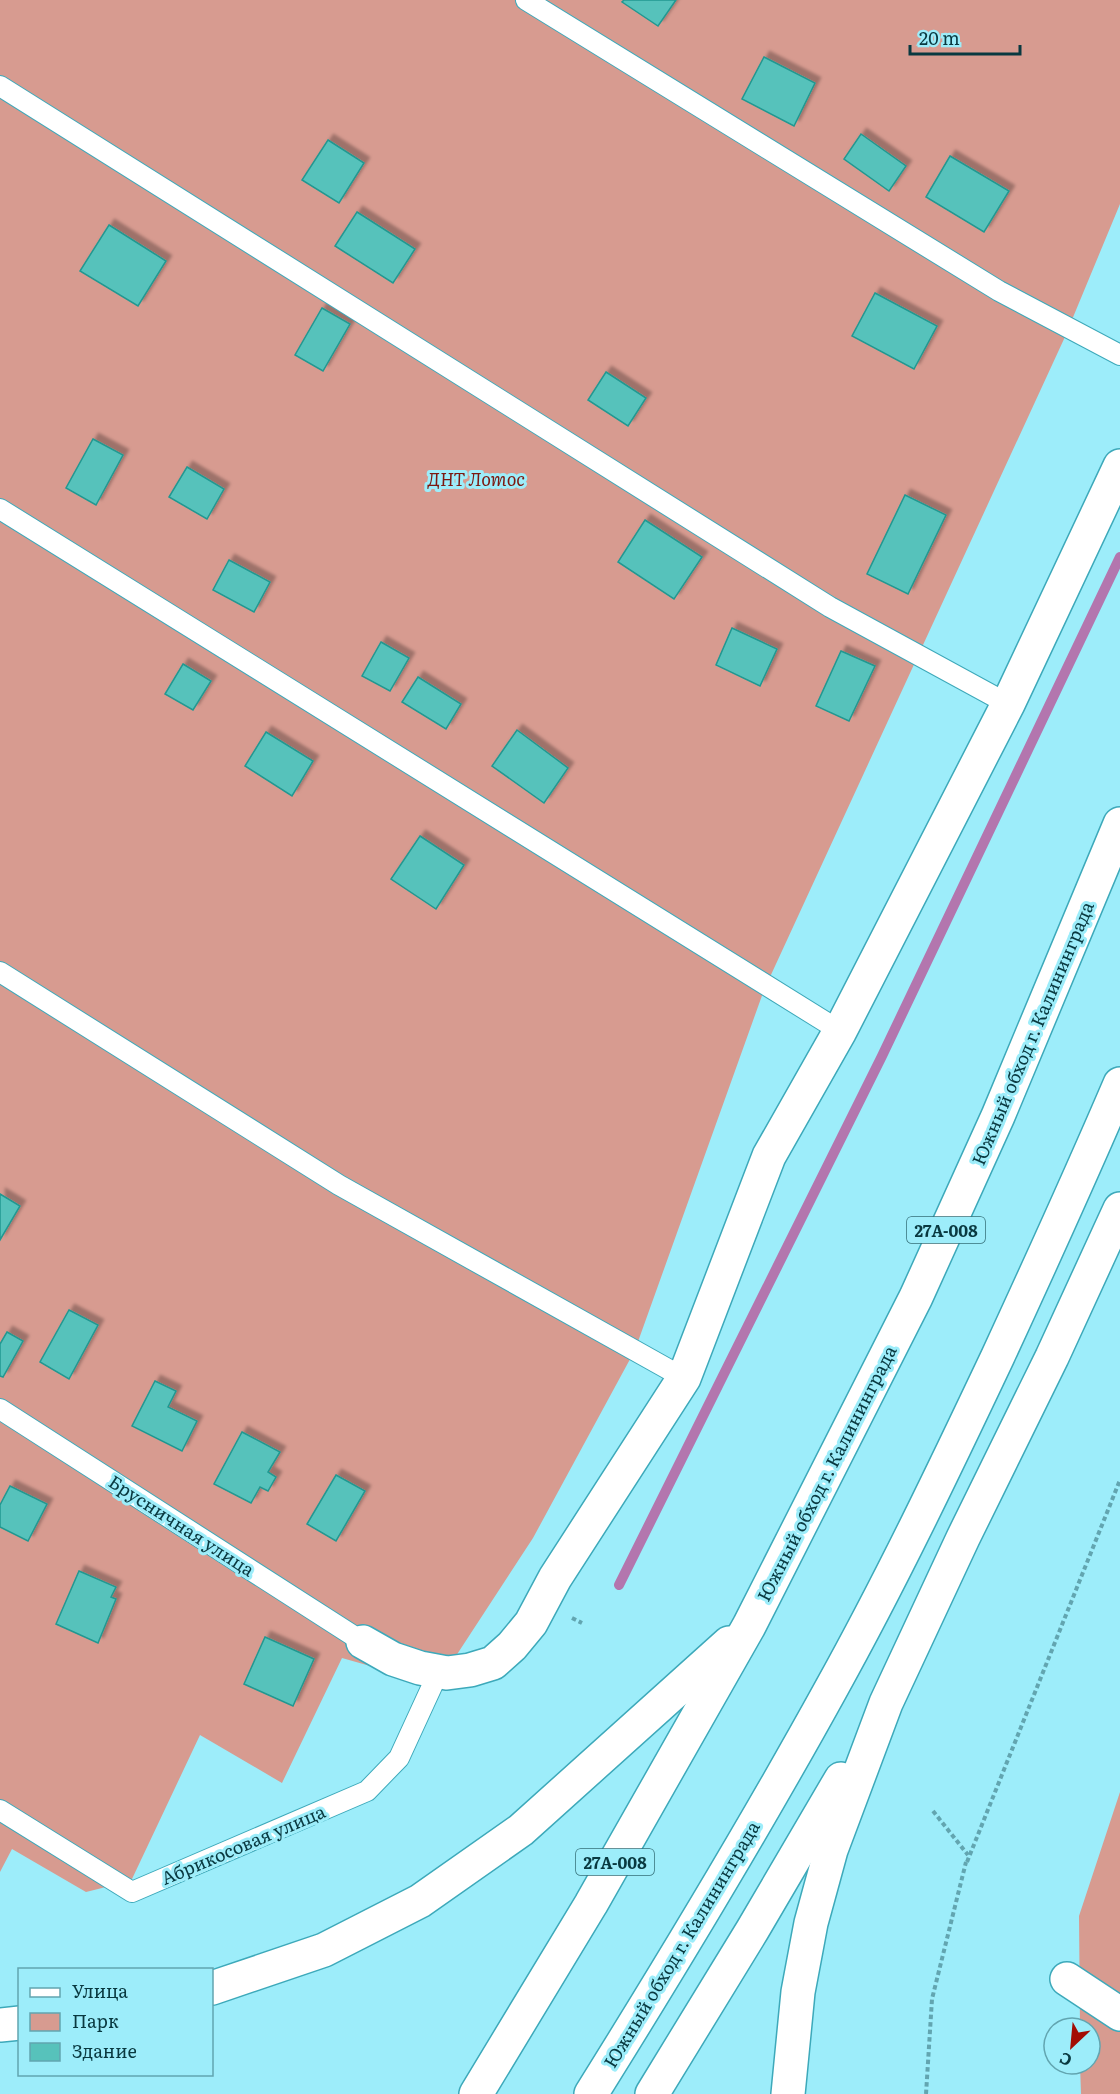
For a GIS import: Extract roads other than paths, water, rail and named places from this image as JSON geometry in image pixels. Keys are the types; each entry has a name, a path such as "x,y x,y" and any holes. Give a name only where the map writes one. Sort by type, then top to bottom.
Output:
{"main road":[{"path":"363,1642 393,1659 420,1668 447,1672 470,1670 493,1663 512,1646 531,1623 555,1578 684,1378 769,1156 840,1031 1008,704 1120,466"},
{"name":"Южный обход г. Калининграда","path":"476,2094 591,1904 749,1626 916,1297 998,1116 1120,824"},
{"name":"Южный обход г. Калининграда","path":"591,2094 675,1960 831,1689 887,1584 939,1482 1078,1183 1120,1084"},
{"path":"788,2094 798,1992 811,1923 831,1850 886,1702 1052,1357 1120,1209"},
{"path":"213,1988 324,1950 420,1901 521,1830 749,1626"},
{"path":"652,2094 753,1929 886,1702"},
{"path":"1067,1979 1120,2014"},
{"path":"0,2025 18,2023"}],"lane":[{"path":"526,0 999,291 1120,355"},
{"path":"0,86 830,607 1008,704"},
{"path":"0,509 840,1031"},
{"path":"0,972 339,1185 684,1378"},
{"name":"Брусничная улица","path":"0,1408 363,1642"},
{"name":"Абрикосовая улица","path":"0,1810 132,1892 367,1791 399,1758 439,1671"}],"waterway":[{"path":"619,1585 882,1056 1120,557"}],"park label":[{"name":"ДНТ Лотос","path":"476,478"}]}
